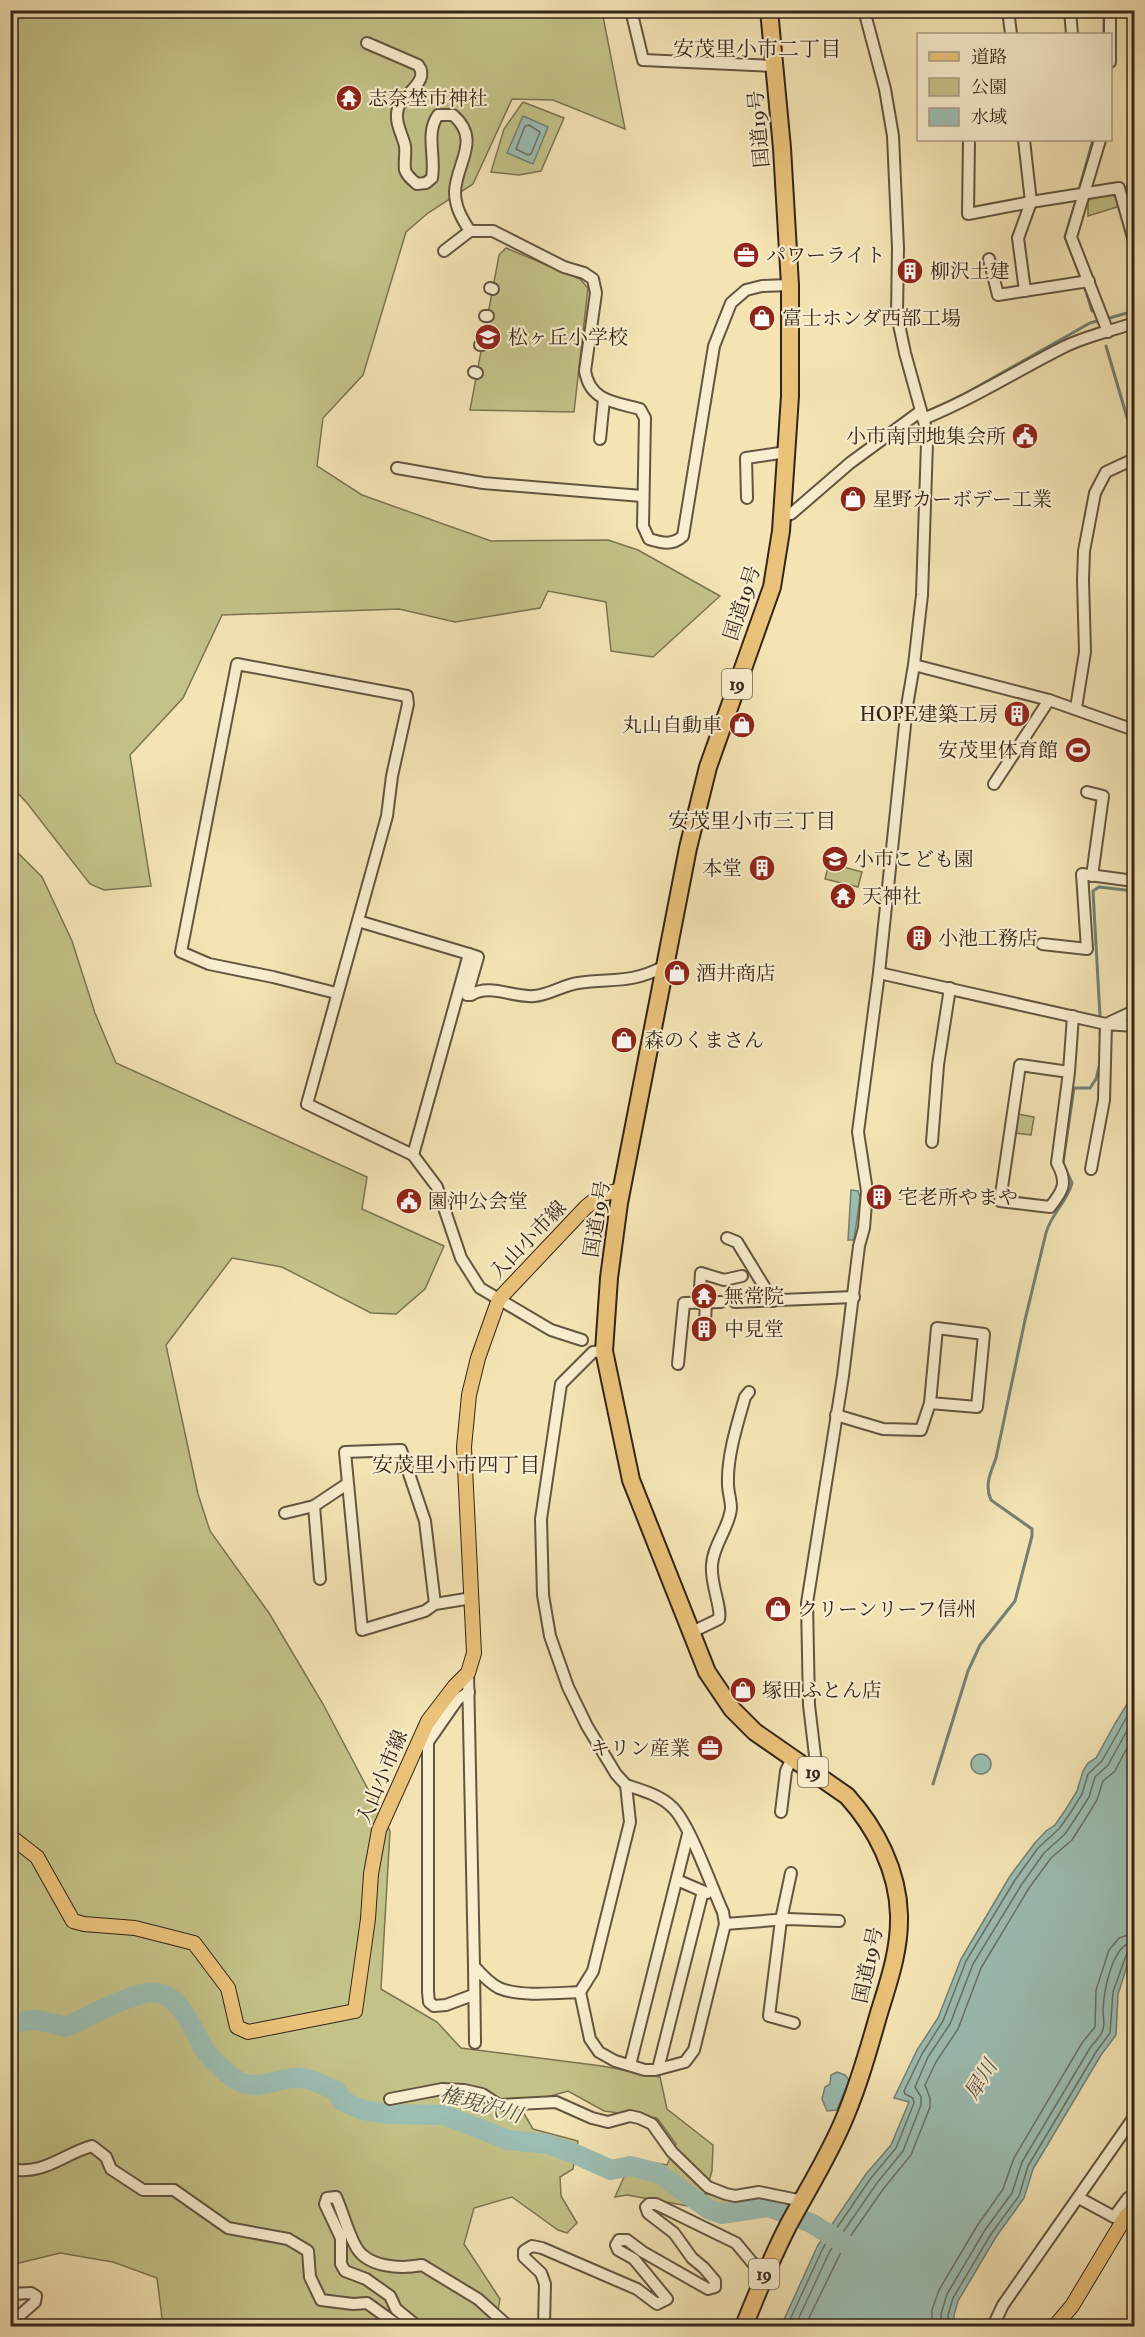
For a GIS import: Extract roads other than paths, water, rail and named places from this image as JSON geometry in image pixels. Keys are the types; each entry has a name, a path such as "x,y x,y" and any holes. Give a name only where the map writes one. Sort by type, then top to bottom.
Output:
{"highway":[{"name":"国道19号","path":"744,2326 765,2272 845,2116 893,1966 899,1915 893,1877 870,1826 847,1796 754,1732 732,1709 707,1672 631,1480 604,1351 609,1278 622,1190 663,967 702,791 772,587 777,566 783,516 790,396 790,285 782,148 769,10"}],"main road":[{"name":"入山小市線","path":"10,1836 37,1857 73,1921 159,1932 194,1943 228,1988 237,2027 248,2032 355,2011 368,1919 371,1874 379,1830 428,1721 468,1673 474,1653 464,1447 469,1395 478,1358 499,1299 586,1207 602,1194 622,1190"},
{"path":"1055,2326 1072,2306 1126,2217 1134,2209"}],"street":[{"path":"631,10 643,60 774,66"},
{"path":"814,1773 816,1764 809,1705 807,1604 854,1297 859,1246 864,1228 867,1191 858,1132 879,973 907,705 914,665 925,536 927,442 897,315 897,205 890,112 864,10"},
{"path":"1008,10 1011,33"},
{"path":"1070,10 1072,33"},
{"path":"1110,10 1110,33"},
{"path":"367,43 418,64 422,69 422,76 399,106 397,123 405,145 405,171 417,184 426,183 432,178 434,170 430,130 438,115 453,115 462,123 466,134 466,147 455,190 456,205 470,231"},
{"path":"969,141 968,214 1119,188 1134,241"},
{"path":"1024,141 1031,202 1018,238 1024,291"},
{"path":"1100,141 1071,237 1107,329"},
{"path":"444,251 470,231 493,231 593,279 596,293 585,370 592,391 604,399 640,409 645,418 643,526 649,539 664,544 676,542 683,536 714,346 731,303 746,290 762,286 790,285"},
{"path":"989,260 998,295 1089,281"},
{"path":"783,516 791,514 850,463 922,415 958,405 1065,346 1107,329 1134,324"},
{"path":"600,439 604,399"},
{"path":"747,498 746,458 787,452"},
{"path":"1076,708 1085,652 1084,551 1095,493 1106,472 1134,459"},
{"path":"398,468 483,483 642,496"},
{"path":"336,993 209,964 181,952 237,664 407,696 408,704 392,776 387,816 307,1104 413,1155 437,1187 461,1258 480,1288 550,1330 582,1340"},
{"path":"914,665 1049,700 1134,730"},
{"path":"994,784 1049,700"},
{"path":"1087,792 1103,796 1092,876"},
{"path":"1042,944 1087,949 1082,874 1134,881"},
{"path":"358,921 478,957 467,995 478,991 533,996 577,983 637,978 663,967"},
{"path":"413,1155 469,954"},
{"path":"879,973 1106,1024 1134,1026"},
{"path":"932,1142 938,1065 950,988"},
{"path":"1106,1024 1134,1011"},
{"path":"1069,1072 1020,1065 1000,1201 1050,1207 1064,1185 1064,1175 1057,1164 1069,1072 1073,1016"},
{"path":"1091,1169 1104,1100 1106,1024"},
{"path":"728,1238 737,1242 773,1301"},
{"path":"705,1322 701,1273 724,1280 742,1276"},
{"path":"735,1302 854,1297"},
{"path":"678,1364 684,1303 722,1302"},
{"path":"836,1415 883,1429 921,1430 930,1403 937,1328 984,1334 977,1407 930,1403"},
{"path":"604,1351 593,1352 561,1384 541,1519 543,1596 550,1636 568,1687 594,1739 616,1774 626,1785 651,1794 672,1807 688,1834 723,1912 725,1924 694,2050 684,2062 658,2069 645,2070 615,2061 599,2052 590,2039 580,1992 593,1971 630,1822 626,1785"},
{"path":"690,1633 719,1619 721,1613 711,1575 712,1555 731,1509 728,1483 734,1440 745,1397 749,1392"},
{"path":"435,1604 425,1521 401,1450 345,1452 362,1630 425,1611 435,1604 472,1598"},
{"path":"285,1513 314,1506 347,1484"},
{"path":"314,1506 320,1579"},
{"path":"468,1673 475,2043"},
{"path":"469,1692 458,1699 428,1742 428,1992 429,2002 434,2006 446,2005 473,1995"},
{"path":"781,1812 786,1771 792,1758"},
{"path":"630,2065 688,1834"},
{"path":"790,1874 781,1920 769,2016 794,2023"},
{"path":"677,1880 716,1895"},
{"path":"658,2069 703,1891"},
{"path":"725,1924 781,1920 839,1921"},
{"path":"474,1966 483,1977 499,1988 550,1994 580,1992"},
{"path":"390,2099 442,2089 464,2090 482,2094 499,2105 556,2102 592,2118 608,2122 630,2116 639,2118 652,2124 672,2152 708,2187 735,2196 759,2192 801,2204"},
{"path":"993,2326 1003,2305 1134,2117"},
{"path":"10,2169 23,2172 52,2165 79,2150 92,2146 106,2157 111,2169 142,2190 174,2190 228,2228 288,2239 308,2252 310,2277 321,2300 353,2304 367,2303 399,2326"},
{"path":"417,2326 396,2310 390,2296 366,2279 345,2271 341,2264 341,2238 325,2204 327,2198 336,2197 355,2246 361,2254 390,2266 404,2268 422,2265 478,2299 508,2326"},
{"path":"1079,2198 1114,2217 1128,2198 1134,2199"},
{"path":"544,2326 545,2284 541,2273 524,2257 524,2251 532,2246 542,2248 638,2289 657,2304 667,2299 634,2259 618,2250 616,2245 619,2240 627,2240 643,2252 708,2289 714,2287 715,2281 692,2258 674,2233 648,2213 646,2207 649,2204 656,2204 736,2243 756,2267 765,2272"},
{"path":"10,2294 31,2293 36,2296 35,2302 10,2324"}],"water":[{"path":"523,116 548,127 533,164 507,153"},
{"path":"851,1190 858,1191 860,1197 854,1240 848,1240"},
{"name":"犀川","path":"1134,1693 1134,1953 1129,1960 1118,1994 1116,2035 1101,2055 1033,2169 1024,2198 996,2237 958,2301 954,2326 781,2326 818,2245 866,2174 891,2145 909,2102 894,2098 917,2050 938,2018 961,1959 1010,1876 1034,1844 1055,1825 1066,1809 1077,1791 1083,1771 1088,1763 1096,1758"},
{"path":"981,1754 988,1757 991,1764 988,1771 981,1774 974,1771 971,1764 974,1757"},
{"path":"837,2072 845,2075 849,2080 837,2110 827,2111 822,2099 825,2087 830,2084 831,2075"}],"waterway":[{"path":"1104,10 1104,33"},
{"path":"1080,186 1093,141"},
{"path":"1075,204 1065,237 1080,275"},
{"path":"1085,288 1092,311"},
{"path":"1106,319 1134,311"},
{"path":"954,400 1090,323 1100,320"},
{"path":"1106,346 1134,441"},
{"path":"1134,594 1131,620 1134,631"},
{"path":"1100,1016 1093,891 1099,887 1134,891"},
{"path":"1100,1032 1101,1041"},
{"path":"933,1784 968,1671 980,1645 1015,1601 1032,1536 1032,1529 991,1500 988,1484 996,1458 1046,1233 1072,1183 1063,1163 1074,1088 1090,1088 1096,1079 1100,1063"},
{"name":"権現沢川","path":"10,2023 38,2020 66,2027 132,1997 155,1993 165,1995 182,2010 212,2059 243,2083 257,2085 302,2078 337,2091 342,2101 363,2110 389,2114 444,2115 508,2140 548,2144 611,2170 630,2166 658,2173 708,2209 722,2214 768,2207 811,2223 848,2246"},
{"path":"1128,2326 1134,2322"}],"place":[{"name":"志奈埜市神社","path":"349,98"},
{"name":"パワーライト","path":"746,255"},
{"name":"柳沢土建","path":"910,271"},
{"name":"富士ホンダ西部工場","path":"762,318"},
{"name":"松ヶ丘小学校","path":"488,337"},
{"name":"小市南団地集会所","path":"1025,436"},
{"name":"星野カーボデー工業","path":"853,499"},
{"name":"HOPE建築工房","path":"1017,714"},
{"name":"丸山自動車","path":"742,725"},
{"name":"安茂里体育館","path":"1078,750"},
{"name":"小市こども園","path":"835,859"},
{"name":"本堂","path":"762,868"},
{"name":"天神社","path":"843,896"},
{"name":"小池工務店","path":"919,938"},
{"name":"酒井商店","path":"677,973"},
{"name":"森のくまさん","path":"624,1040"},
{"name":"宅老所やまや","path":"879,1197"},
{"name":"園沖公会堂","path":"409,1201"},
{"name":"無常院","path":"704,1296"},
{"name":"中見堂","path":"704,1329"},
{"name":"クリーンリーフ信州","path":"778,1609"},
{"name":"塚田ふとん店","path":"743,1690"},
{"name":"キリン産業","path":"710,1748"}],"district":[{"name":"安茂里小市二丁目","path":"757,49"},
{"name":"安茂里小市三丁目","path":"752,821"},
{"name":"安茂里小市四丁目","path":"456,1465"}]}
